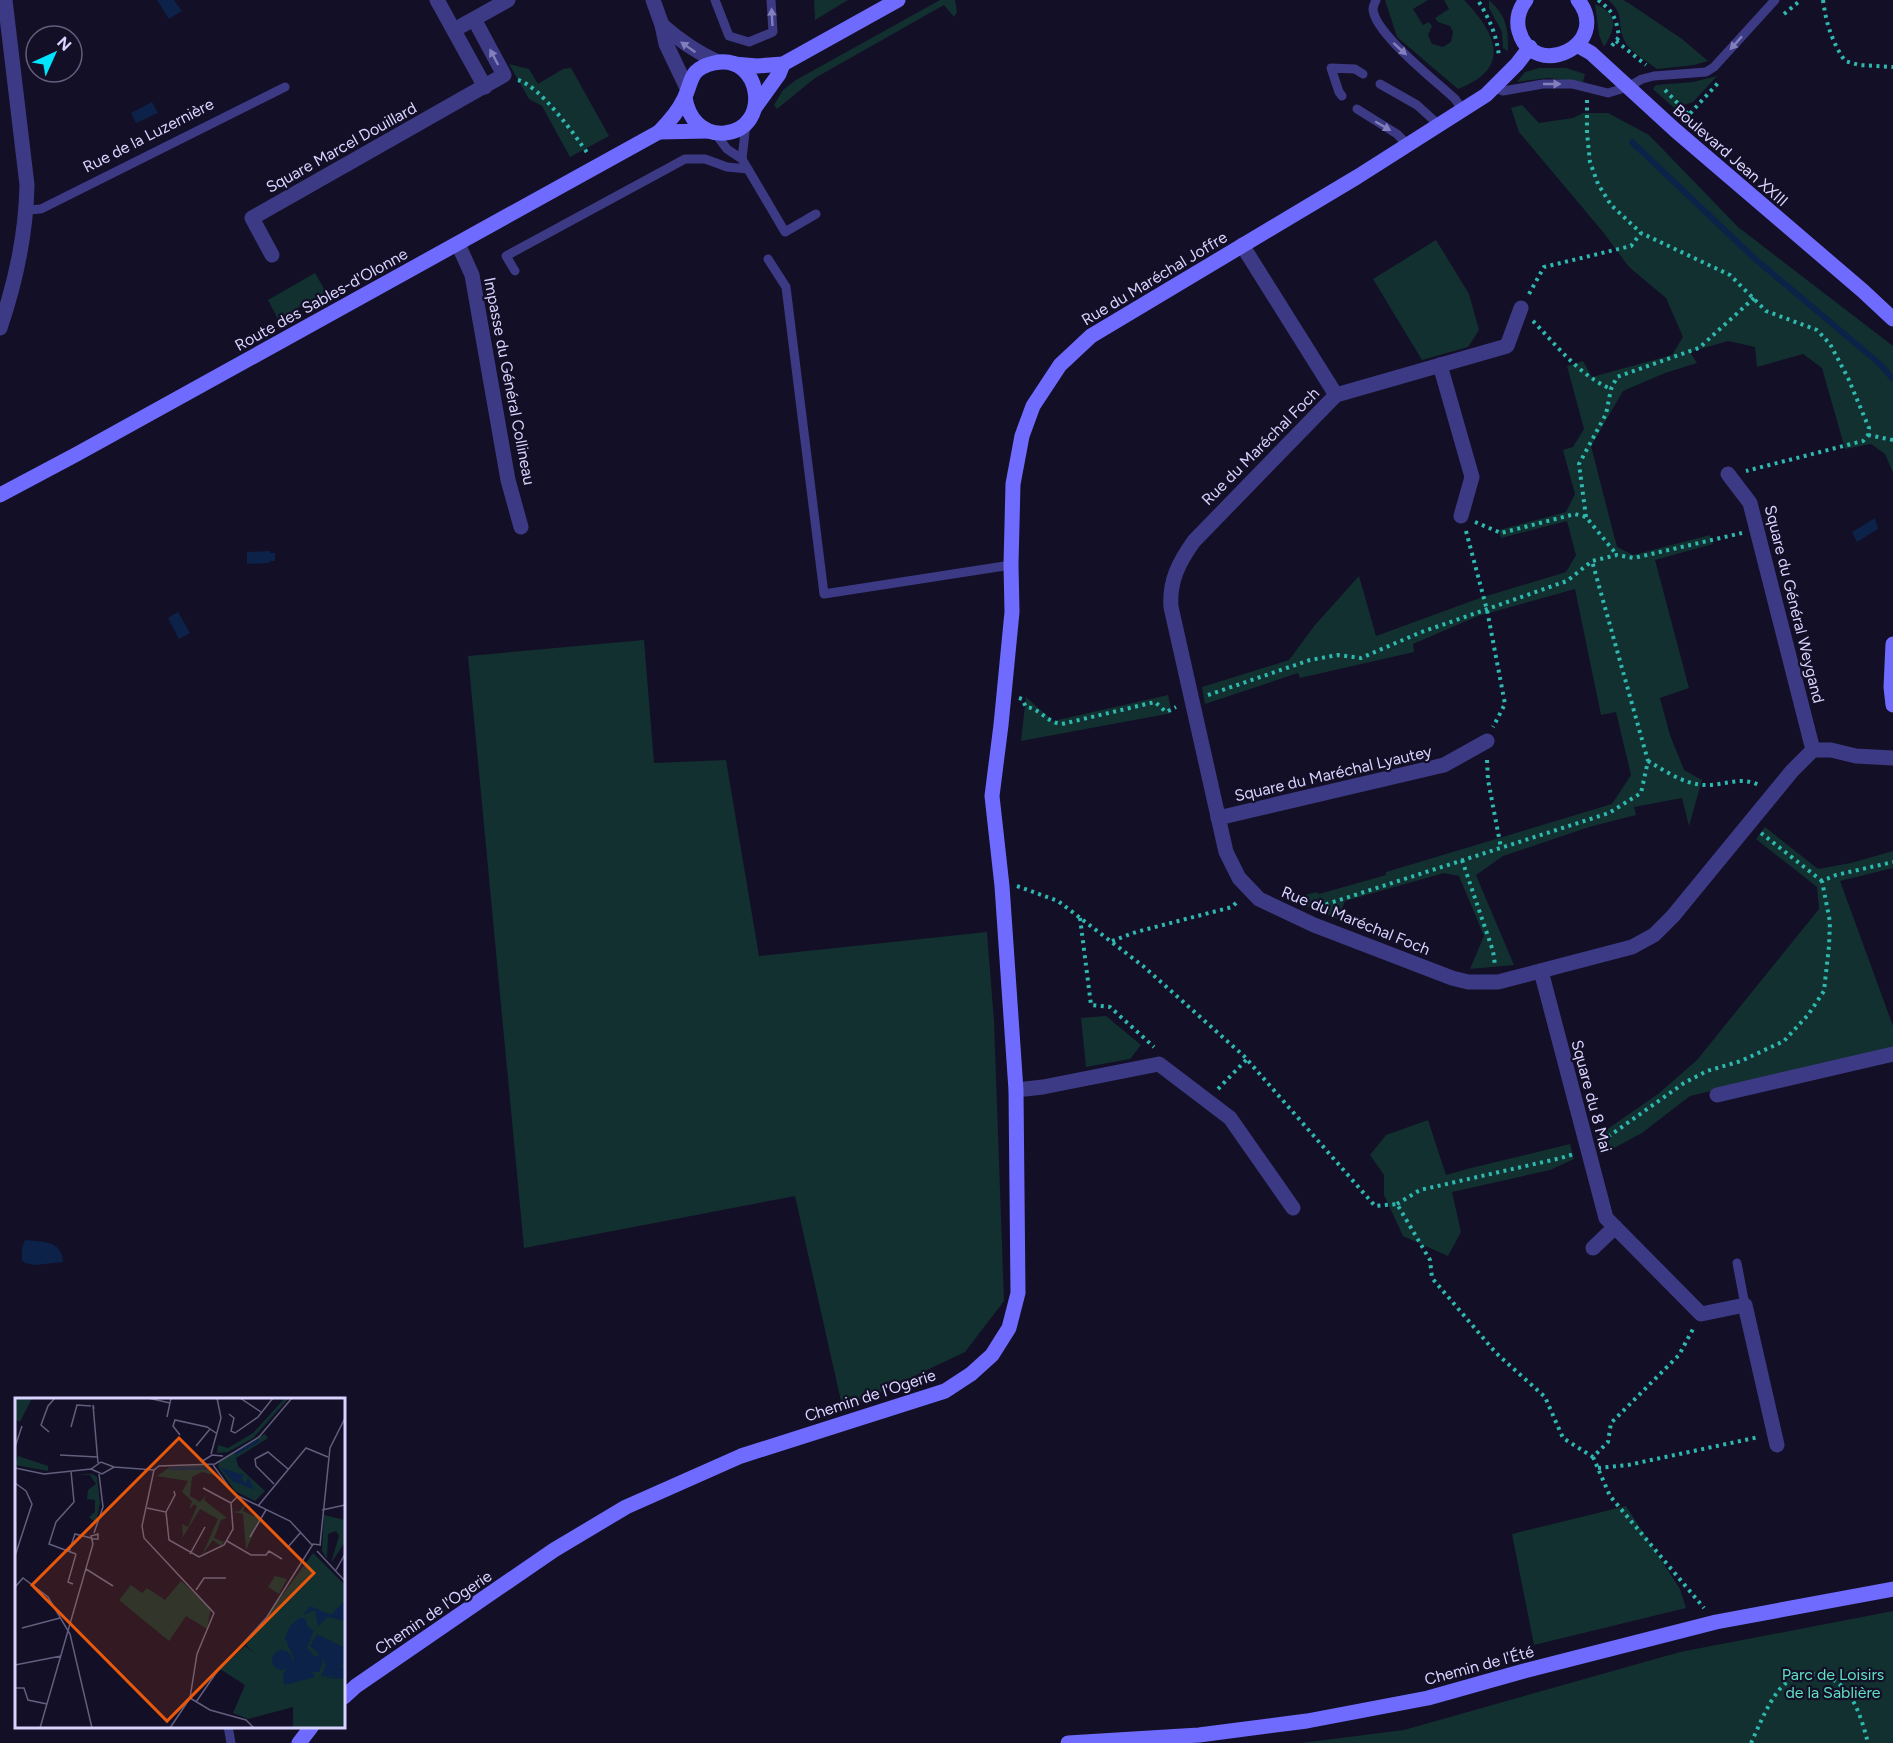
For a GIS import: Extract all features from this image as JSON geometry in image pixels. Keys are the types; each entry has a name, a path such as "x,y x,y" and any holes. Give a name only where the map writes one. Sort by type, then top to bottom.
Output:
{"street":[{"path":"0,328 18,268 27,210 27,185 5,0"},
{"path":"437,0 485,87"},
{"path":"454,30 508,0"},
{"path":"653,0 666,44 686,92 691,116 712,132 730,132 746,123 779,74 783,64"},
{"path":"686,92 691,79 704,66 726,63 757,66 783,64 898,0"},
{"path":"1522,1 1518,27 1524,42 1530,48 1545,55 1554,56 1562,55 1582,39 1586,22 1582,5 1578,0"},
{"path":"474,19 504,75"},
{"path":"662,25 680,42 697,53 741,68 751,79 755,88 756,106"},
{"name":"Boulevard Jean XXIII","path":"1577,45 1599,61 1675,130 1863,291"},
{"name":"Rue du Maréchal Joffre","path":"1002,886 992,796 1012,612 1013,484 1026,420 1044,389 1060,365 1091,336 1463,110 1495,88 1530,48"},
{"name":"Square Marcel Douillard","path":"272,255 252,218 504,75"},
{"name":"Route des Sables-d'Olonne","path":"0,495 659,132 673,117 686,92"},
{"name":"Route des Sables-d'Olonne","path":"659,132 712,132"},
{"name":"Impasse du Général Collineau","path":"458,244 472,275 508,480 521,527"},
{"name":"Rue du Maréchal Foch","path":"1242,245 1336,395 1203,531 1178,567 1170,594 1226,852 1239,878 1250,892 1271,906 1314,925 1452,978 1468,982 1498,982 1632,946 1654,935 1673,916 1772,794 1813,750"},
{"path":"1863,291 1893,304"},
{"path":"1863,291 1893,320"},
{"path":"1336,395 1507,346 1521,308"},
{"path":"1440,365 1472,477 1461,516"},
{"name":"Square du Général Weygand","path":"1728,474 1750,502 1813,750"},
{"path":"1893,644 1891,687 1893,705"},
{"name":"Square du Maréchal Lyautey","path":"1218,818 1444,765 1487,741"},
{"path":"1813,750 1893,758"},
{"name":"Chemin de l'Ogerie","path":"345,1697 356,1686 554,1551 626,1507 741,1456 945,1390 971,1374 992,1355 1009,1328 1018,1293 1016,1090 1002,886"},
{"name":"Square du 8 Mai","path":"1540,971 1606,1218 1701,1314"},
{"path":"1717,1095 1893,1054"},
{"path":"1016,1090 1043,1087 1159,1064 1230,1118 1293,1208"},
{"path":"1593,1248 1615,1227"},
{"path":"1701,1314 1745,1305 1775,1439"},
{"name":"Chemin de l'Été","path":"1068,1743 1199,1735 1307,1722 1428,1698 1716,1622 1893,1589"},
{"path":"299,1743 310,1728"}],"lane":[{"path":"715,0 729,36 749,42 773,32 771,0"},
{"path":"1376,0 1373,10 1377,22 1393,43 1455,99 1463,110"},
{"path":"1495,88 1503,91 1543,84 1589,87 1608,93 1654,76 1706,72 1714,67 1775,0"},
{"path":"1342,96 1331,68 1355,69 1363,74"},
{"path":"1380,84 1417,105 1439,125"},
{"name":"Rue de la Luzernière","path":"27,210 40,209 285,87"},
{"path":"1357,109 1397,134 1408,145"},
{"path":"742,159 746,123"},
{"path":"712,132 727,149 742,159 785,232 816,214"},
{"path":"514,271 506,256 685,159 705,159 727,167 748,170"},
{"path":"768,259 786,287 824,594 1011,566"},
{"path":"1737,1263 1745,1305"},
{"path":"228,1728 231,1743"}],"path":[{"path":"1598,0 1611,10 1619,37 1599,61"},
{"path":"1823,0 1826,22 1835,46 1845,61 1859,65 1893,67"},
{"path":"1479,1 1491,22 1497,43 1499,56 1497,67"},
{"path":"504,75 523,81 543,98 566,123 596,168"},
{"path":"1589,87 1587,133 1590,162 1598,184 1611,205 1641,233 1730,275 1766,310 1817,330 1830,344 1869,428 1868,435 1863,441 1760,469 1728,474"},
{"path":"1611,389 1595,382 1574,364 1521,308 1544,267 1631,246 1641,233"},
{"path":"1617,555 1587,517 1579,464 1606,414 1611,389 1617,377 1699,348 1754,298"},
{"path":"1868,435 1893,440"},
{"path":"1461,516 1501,533 1575,514 1587,517"},
{"path":"1461,516 1472,548 1487,610 1504,704 1487,741 1488,780 1501,848"},
{"path":"1004,695 1022,699 1026,707 1034,708 1053,724 1062,724 1155,702 1166,712 1310,660 1338,655 1361,658 1419,633 1567,581 1592,561 1617,555 1634,558 1757,530"},
{"path":"1314,925 1327,904 1609,813 1641,793 1648,761 1592,561"},
{"path":"1648,761 1677,778 1704,785 1739,781 1755,782 1772,794"},
{"path":"1002,886 1012,884 1058,901 1143,966 1247,1059 1375,1206 1397,1204 1420,1190 1562,1158 1587,1149 1609,1137 1684,1083 1707,1071 1741,1061 1784,1041 1808,1015 1824,991 1830,922 1822,881 1748,824"},
{"path":"1462,860 1493,951 1498,982"},
{"path":"1822,881 1836,875 1893,862"},
{"path":"1111,942 1136,932 1232,907 1250,892"},
{"path":"1080,917 1091,1005 1110,1007 1161,1053 1159,1064"},
{"path":"1224,1082 1247,1059"},
{"path":"1397,1204 1430,1260 1432,1278 1496,1353 1545,1397 1563,1438 1593,1457 1610,1496 1716,1622"},
{"path":"1593,1457 1608,1442 1611,1423 1679,1355 1701,1314"},
{"path":"1598,1467 1628,1465 1775,1439"},
{"path":"1750,1743 1778,1691 1788,1680 1804,1674 1821,1675 1846,1689 1856,1704 1868,1743"}],"green space":[{"path":"814,0 848,0 815,20"},
{"path":"940,0 955,0 957,12 954,17 944,5 815,78 777,109 774,105 783,90 796,80"},
{"path":"1385,0 1428,0 1413,9 1423,25 1429,22 1432,26 1428,35 1432,44 1443,47 1451,42 1453,32 1450,26 1438,22 1435,18 1449,9 1444,0 1464,0 1475,12 1491,37 1494,49 1493,60 1487,71 1458,89 1397,37"},
{"path":"1489,0 1503,17 1508,35 1508,51 1503,48 1502,32 1489,8"},
{"path":"1608,0 1623,0 1630,4 1682,39 1708,61 1657,69 1625,42 1618,13"},
{"path":"1595,4 1612,17 1613,27 1604,47 1599,35"},
{"path":"509,64 529,69 538,84 563,69 571,68 609,136 570,157 542,106 529,99"},
{"path":"1539,68 1566,68 1585,74 1583,82 1547,78 1517,82 1525,72"},
{"path":"1717,76 1693,102 1674,108 1653,89 1656,85 1693,82"},
{"path":"1522,105 1539,123 1573,118 1583,113 1608,113 1649,135 1738,227 1893,346 1893,473 1885,454 1871,444 1845,449 1822,368 1803,354 1757,367 1755,347 1728,341 1690,352 1697,363 1665,373 1623,391 1591,446 1617,547 1633,555 1710,535 1713,544 1655,560 1689,688 1660,698 1670,735 1684,770 1702,780 1689,826 1682,798 1634,807 1636,815 1589,827 1503,856 1476,875 1514,965 1470,969 1484,936 1459,876 1444,873 1345,901 1338,919 1289,899 1317,892 1319,894 1386,875 1386,872 1612,804 1631,775 1616,712 1601,715 1575,589 1478,616 1413,644 1414,652 1300,678 1298,673 1205,704 1202,687 1289,660 1315,625 1359,576 1376,636 1480,598 1566,572 1576,555 1567,521 1501,538 1499,530 1566,512 1575,494 1563,450 1573,447 1584,429 1567,366 1583,361 1592,377 1672,355 1683,337 1666,298 1629,267 1603,232 1519,132 1511,108"},
{"path":"1436,240 1469,294 1479,330 1468,347 1422,360 1373,279"},
{"path":"315,273 326,292 278,319 268,300"},
{"path":"644,640 654,763 726,760 759,956 987,932 994,1021 1004,1301 965,1352 843,1410 795,1196 524,1248 468,656"},
{"path":"1168,695 1172,713 1021,741 1026,697 1053,721"},
{"path":"1765,827 1818,869 1851,863 1893,851 1893,868 1840,881 1893,1026 1893,1048 1690,1096 1642,1133 1601,1155 1596,1137 1658,1094 1697,1060 1819,909 1817,887 1756,839"},
{"path":"1106,1016 1141,1045 1130,1059 1086,1067 1081,1018"},
{"path":"1428,1120 1446,1175 1570,1144 1574,1159 1550,1170 1452,1192 1461,1232 1448,1256 1403,1236 1384,1195 1384,1175 1370,1155 1386,1135"},
{"path":"1626,1506 1680,1589 1686,1608 1534,1645 1512,1534"},
{"name":"Parc de Loisirs de la Sablière","path":"1893,1611 1893,1743 1301,1743 1404,1730 1680,1652"}],"water":[{"path":"157,0 174,0 182,11 169,19"},
{"path":"152,102 158,113 136,123 131,113"},
{"path":"1875,518 1878,529 1857,542 1852,532"},
{"path":"270,551 270,553 275,553 275,561 247,564 247,552"},
{"path":"178,612 190,633 179,639 168,618"},
{"path":"25,1240 50,1243 59,1250 63,1262 35,1265 25,1263 22,1260 22,1248"}],"waterway":[{"path":"1632,142 1754,258 1880,364 1893,379"}]}
